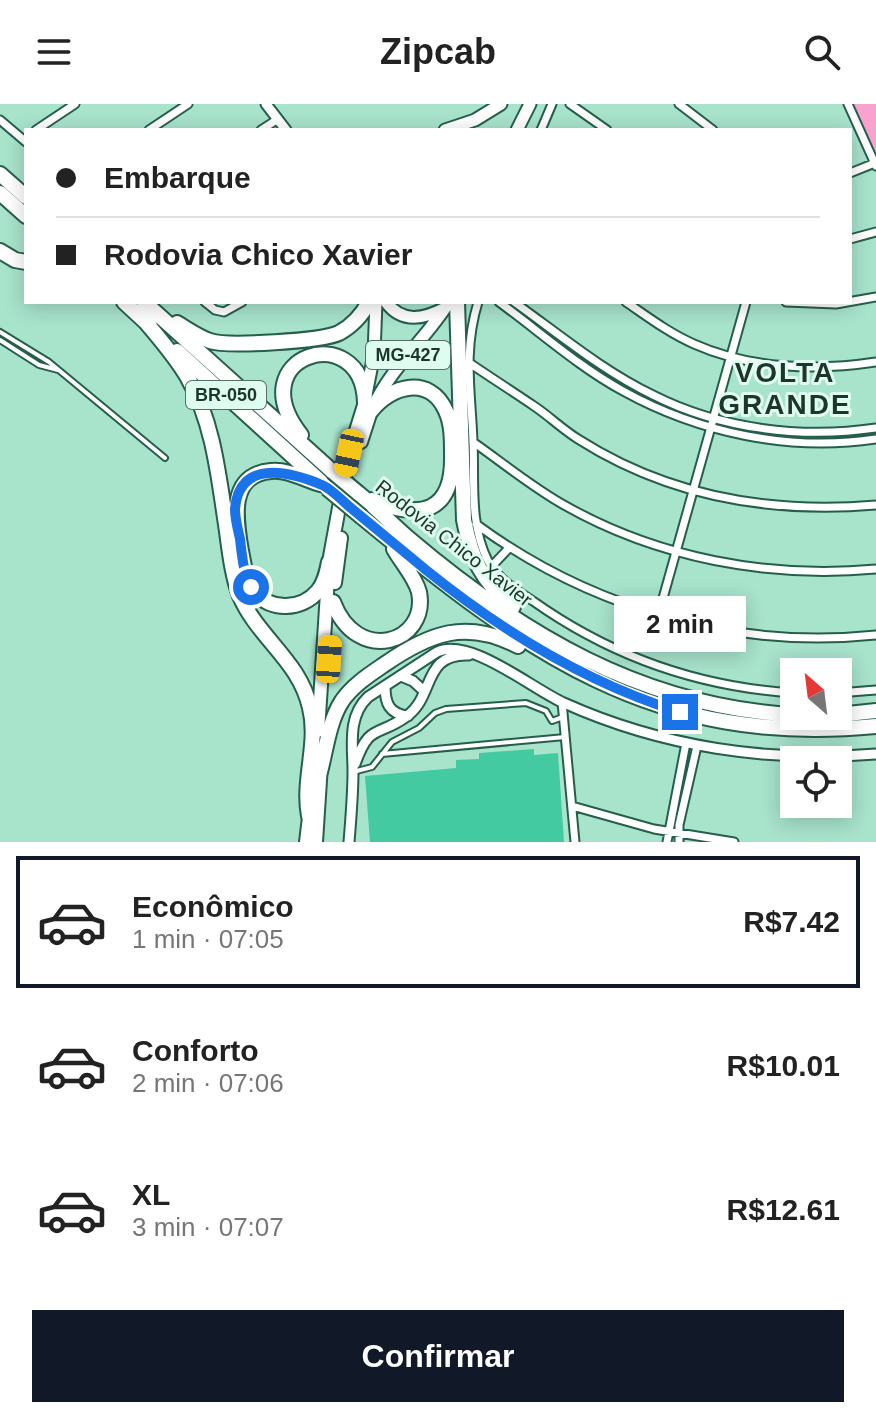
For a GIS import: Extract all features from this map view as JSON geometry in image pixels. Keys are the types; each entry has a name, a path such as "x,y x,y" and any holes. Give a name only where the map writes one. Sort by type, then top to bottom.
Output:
{"highway":[{"path":"0,173 24,195"},
{"path":"0,193 24,214"},
{"path":"1,253 24,262"},
{"name":"Rodovia Chico Xavier","path":"126,304 328,482 362,517 478,610 538,650 624,693 663,707 737,725 808,731 876,726"},
{"name":"Rodovia Chico Xavier","path":"146,304 321,461 328,482"},
{"path":"147,304 210,341 233,344 332,336 355,322 368,304"},
{"path":"453,304 464,520 474,558 483,577 497,594 547,634 595,665"},
{"path":"144,320 188,377 203,411 217,465 234,574 245,606 260,630 290,663 308,701 313,723 306,788 309,816"},
{"path":"321,461 286,411 282,394 289,372 307,356 320,353 334,355 355,369 368,406 403,388 420,389 433,395 444,406 450,421 453,474 443,496 431,506 417,511 394,509 359,494"},
{"name":"MG-427","path":"306,842 318,727 329,562 353,455 368,406"},
{"name":"MG-427","path":"316,842 333,602 353,455"},
{"path":"328,482 288,473 264,473 244,486 237,500 236,515 247,580 255,593 268,602 290,606 305,601 322,585 329,562"},
{"name":"Rodovia Chico Xavier","path":"328,482 359,494 410,539 482,595 544,638 595,665 680,697 740,710 780,714"},
{"path":"333,602 344,623 362,639 389,640 413,624 419,594 415,582 384,535"},
{"path":"320,772 334,719 343,699 361,680 425,639 453,632 480,632 504,639 576,671"},
{"path":"852,714 876,711"}],"main road":[{"path":"451,128 475,120 501,104"},
{"path":"518,128 530,104"},
{"name":"MG-427","path":"368,406 376,304"},
{"name":"MG-427","path":"388,304 395,313 412,318 430,316 451,304"},
{"name":"MG-427","path":"368,406 392,372 452,304"}],"street":[{"path":"39,128 75,104"},
{"path":"152,128 188,104"},
{"path":"266,104 285,128"},
{"path":"542,128 552,104"},
{"path":"570,104 604,128"},
{"path":"679,104 710,128"},
{"path":"848,104 875,165 852,172"},
{"path":"264,128 278,119"},
{"path":"0,120 24,138"},
{"path":"852,238 876,232"},
{"path":"852,301 876,297"},
{"path":"208,304 224,312 238,304"},
{"path":"477,304 470,330 468,362 476,524 491,567 509,584 556,617 592,639 645,663 731,687 780,692"},
{"path":"502,304 621,390 647,404 710,428 797,443 876,439"},
{"path":"517,304 633,384 712,418 772,430 800,432 876,428"},
{"path":"629,304 669,332 730,356 810,368 876,362"},
{"path":"658,616 745,304"},
{"path":"468,362 595,449 633,468 692,490 761,505 876,505"},
{"path":"473,442 562,504 610,527 675,552 744,567 776,570 876,569"},
{"path":"476,524 509,548 582,588 658,616 730,630 782,635 876,635"},
{"path":"491,567 509,548"},
{"path":"349,842 352,733 357,712 363,701 443,649 457,648 480,657 562,702 608,721 692,744 780,756 876,754"},
{"path":"353,770 367,737 408,716 432,672 446,659 466,655 480,657"},
{"path":"401,676 424,691"},
{"path":"385,686 388,707 408,716"},
{"path":"852,692 876,690"},
{"path":"562,702 575,842"},
{"path":"667,842 692,744"},
{"path":"679,842 692,744"},
{"path":"572,806 616,820 734,842"}],"lane":[{"path":"0,332 60,371 165,458"},
{"path":"0,340 39,365 60,371"},
{"path":"353,770 372,767 392,742 446,709 526,703 546,711 552,721 563,717"},
{"path":"382,754 565,737"}],"shaded area":[{"path":"852,104 876,104 876,152 874,152"}],"building":[{"path":"534,749 534,755 558,753 564,842 370,842 365,776 456,768 456,760 479,759 479,753"}],"district":[{"name":"VOLTA GRANDE","path":"785,388"}],"route":[{"path":"251,587 245,572 235,507 237,500 244,486 256,476 273,471 288,473 324,485 478,610 548,656 624,693 680,712"}]}
